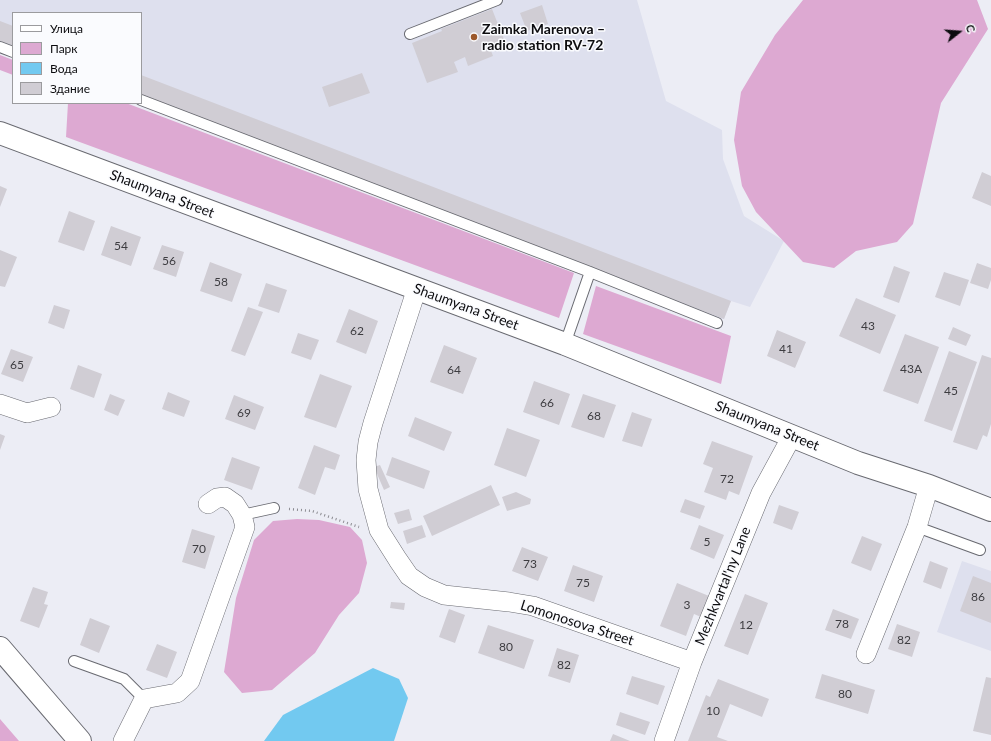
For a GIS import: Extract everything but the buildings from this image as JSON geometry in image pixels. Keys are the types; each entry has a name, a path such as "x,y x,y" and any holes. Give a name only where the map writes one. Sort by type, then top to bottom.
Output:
{"street":[{"name":"Shaumyana Street","path":"0,133 565,344 858,463 929,486 991,510"},
{"name":"Lomonosova Street","path":"417,288 368,442 366,460 368,489 379,530 409,576 425,587 444,595 533,606 692,662"},
{"path":"0,404 27,413 51,406"},
{"name":"Mezhkvartal'ny Lane","path":"664,741 692,662 760,494 792,436"},
{"path":"866,654 916,527 929,486"},
{"path":"123,741 144,699 177,693 190,680 245,527 242,515 235,504 225,497 217,498 208,504"},
{"path":"0,648 80,741"}],"lane":[{"path":"410,34 497,0"},
{"path":"0,47 12,52"},
{"path":"142,100 590,272 717,323"},
{"path":"565,344 590,272"},
{"path":"242,515 274,508"},
{"path":"916,527 980,550"},
{"path":"74,661 124,679 144,699"}],"path":[{"path":"274,508 312,511 354,527 379,530"}],"shaded area":[{"path":"0,0 637,0 666,101 722,130 723,159 744,216 784,241 750,307 731,301 724,319 708,320 142,103 142,12 12,12 12,54 0,49"},
{"path":"962,561 991,571 991,651 937,632"}],"green space":[{"path":"803,0 977,0 988,29 941,103 913,224 897,242 856,251 834,268 803,262 756,212 742,186 734,140 741,92 775,35"},
{"path":"0,55 12,60 12,75 0,70"},
{"path":"68,104 129,104 574,273 559,318 66,137"},
{"path":"596,286 731,336 721,384 583,334"},
{"path":"297,519 319,520 350,527 362,540 367,563 359,593 339,615 315,653 272,690 242,693 224,672 236,598 254,540 273,521"},
{"path":"0,719 19,741 0,741"}],"water":[{"path":"373,668 399,679 408,698 394,741 264,741 283,715"}],"place":[{"name":"Zaimka Marenova – radio station RV-72","path":"474,37"}]}
